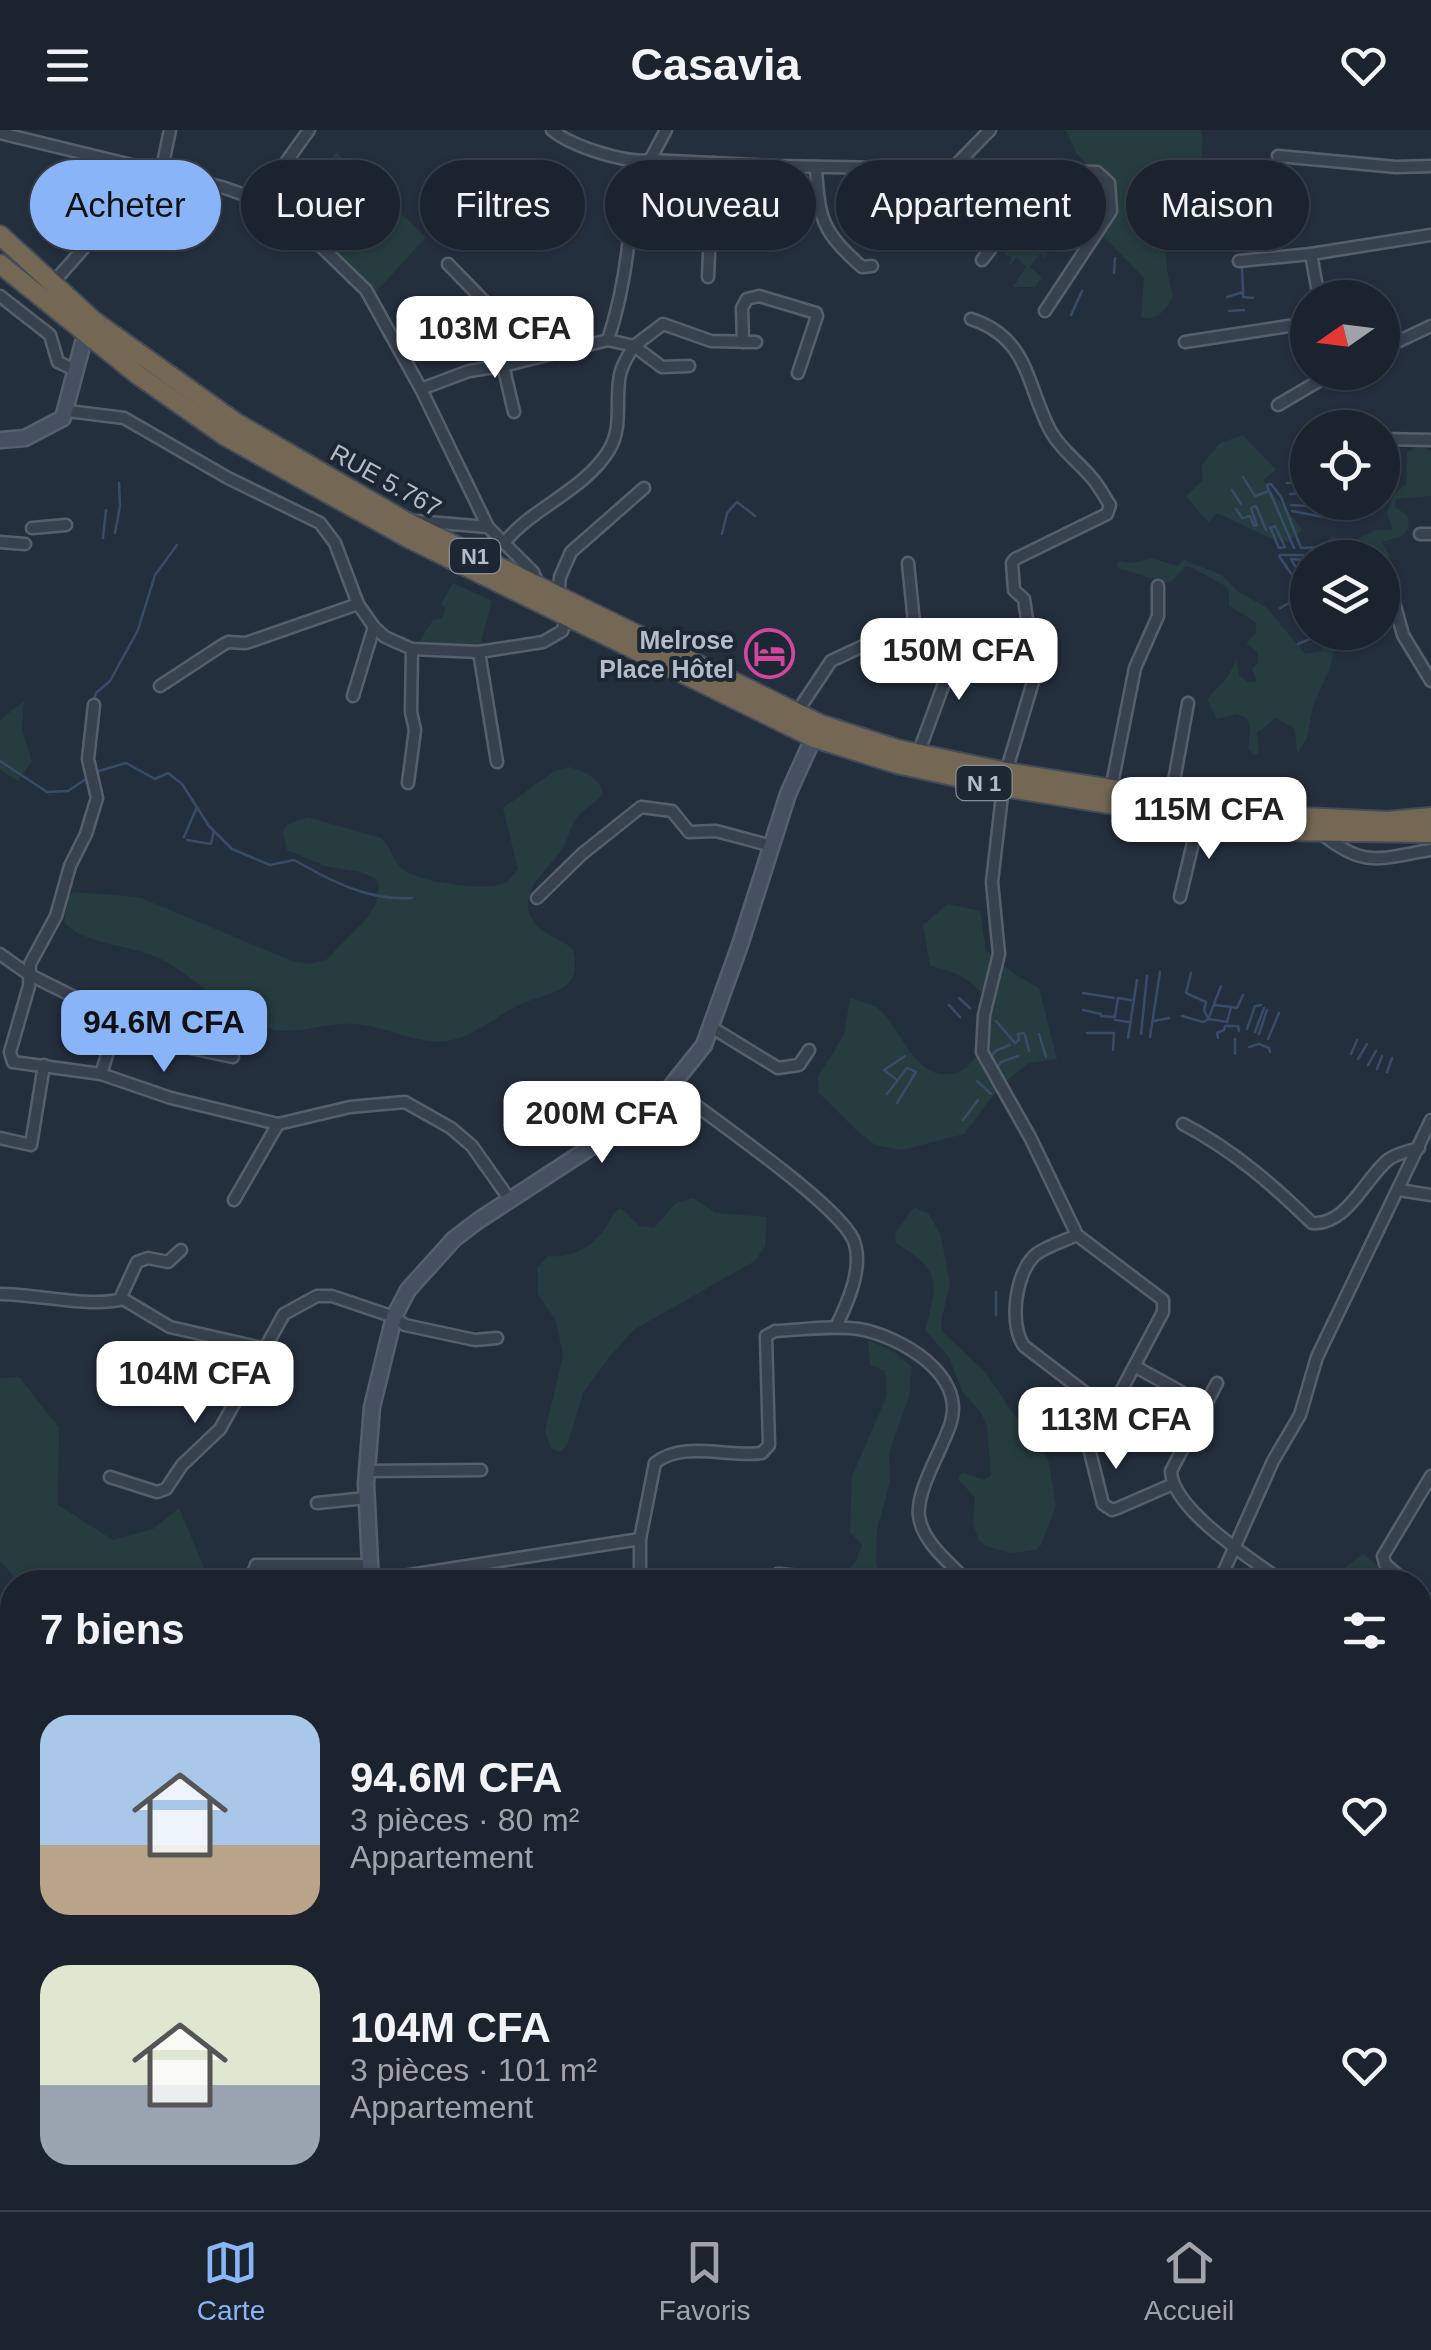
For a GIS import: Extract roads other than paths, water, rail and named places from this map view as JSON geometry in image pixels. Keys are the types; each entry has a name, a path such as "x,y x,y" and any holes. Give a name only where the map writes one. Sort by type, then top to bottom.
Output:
{"highway":[{"name":"RUE 5.767","path":"0,235 52,284 90,328 235,422 405,522 797,712 817,731 1004,779 1171,798 1281,816 1387,821 1431,818"},
{"name":"N 1","path":"0,264 90,328 225,436 408,538 568,618 880,760 1004,779 1277,831 1431,833"}],"main road":[{"path":"0,440 25,438 64,418 90,328"},
{"path":"371,1570 366,1498 372,1407 394,1317 408,1290 454,1239 648,1110 672,1087 704,1045 788,794 817,731"}],"street":[{"path":"164,160 170,130"},
{"path":"288,160 309,130"},
{"path":"552,130 562,138 628,160"},
{"path":"650,160 666,130"},
{"path":"961,160 990,130"},
{"path":"0,133 109,160"},
{"path":"1278,156 1360,165 1431,166"},
{"path":"836,167 816,167 818,202 832,240 862,267 872,266"},
{"path":"1106,180 1111,193 1111,212 1106,220"},
{"path":"1240,261 1311,254 1431,234"},
{"path":"52,284 82,250"},
{"path":"325,250 373,301 488,526 533,572 540,588"},
{"path":"608,340 622,296 628,250"},
{"path":"708,277 709,250"},
{"path":"982,260 990,250"},
{"path":"1045,312 1086,250"},
{"path":"1311,254 1316,280"},
{"path":"448,264 484,301 514,412"},
{"path":"0,296 50,335 58,362 77,371"},
{"path":"504,543 522,521 596,469 616,432 622,365 634,346 663,324 711,340 750,342 742,308 747,299 759,296 816,312 798,374"},
{"path":"971,319 993,326 1007,339 1028,373 1052,434 1093,479 1110,505 1108,514 1012,563 1014,590 1024,599 1027,620 1044,645 1004,779 992,882 999,954 984,1015 982,1052 1031,1139 1077,1234 1162,1300 1164,1312 1115,1406 1104,1407 1024,1346 1016,1326 1018,1291 1035,1256 1077,1234"},
{"path":"1185,342 1290,326"},
{"path":"1400,341 1431,326"},
{"path":"421,389 469,370 608,340 634,346 662,367 689,366"},
{"path":"1278,405 1303,390"},
{"path":"68,411 124,418 228,478 320,523 335,543 358,604 374,627 386,638 412,649 479,652 543,642 562,631 568,618"},
{"path":"1400,439 1431,440"},
{"path":"558,598 560,577 570,552 644,488"},
{"path":"405,522 488,526"},
{"path":"32,528 66,525"},
{"path":"0,542 25,544"},
{"path":"797,712 830,661 914,622 908,563"},
{"path":"1111,790 1135,668 1158,616 1158,586"},
{"path":"160,686 220,646 246,643 358,604"},
{"path":"1400,622 1431,681"},
{"path":"353,696 374,627"},
{"path":"918,754 961,637"},
{"path":"408,783 415,730 411,712 412,649"},
{"path":"479,652 496,762"},
{"path":"1171,798 1188,703"},
{"path":"94,705 89,764 97,798 86,834 70,866 56,916 30,964 30,986 10,1057 17,1063 101,1074 172,1098 278,1124 350,1107 405,1102 452,1128 472,1146 510,1200"},
{"path":"537,898 582,854 640,807 672,811 689,832 716,830 772,846"},
{"path":"1180,897 1199,818"},
{"path":"1321,833 1346,853 1373,860 1431,850"},
{"path":"0,954 28,974 173,1046 233,1058"},
{"path":"101,1074 118,1020"},
{"path":"711,1027 778,1068 800,1064 809,1050"},
{"path":"0,1138 30,1145 44,1065"},
{"path":"672,1087 826,1207 851,1236 856,1254 853,1286 836,1328"},
{"path":"1225,1570 1273,1461 1300,1415 1318,1357 1431,1120"},
{"path":"234,1200 278,1124"},
{"path":"1183,1124 1266,1178 1317,1224 1326,1223 1355,1200 1391,1158 1419,1148"},
{"path":"1399,1190 1431,1195"},
{"path":"0,1294 37,1294 109,1304 120,1299 137,1262 148,1258 168,1262 182,1250"},
{"path":"110,1477 158,1492 166,1490 182,1465 220,1428 287,1310 318,1296 332,1296 394,1317 406,1325 466,1339 498,1338"},
{"path":"120,1299 165,1325 262,1348"},
{"path":"640,1570 640,1539 652,1470 659,1459 695,1452 758,1455 766,1450 766,1336 775,1331 836,1328 871,1332 910,1349 929,1363 950,1392 951,1421 919,1512 927,1538 957,1570"},
{"path":"1136,1367 1203,1404"},
{"path":"1216,1383 1171,1471 1173,1484 1196,1514 1267,1570"},
{"path":"1096,1400 1082,1420 1104,1504 1112,1510 1173,1484"},
{"path":"367,1472 480,1470"},
{"path":"1394,1570 1383,1559 1431,1476"},
{"path":"317,1503 366,1498"},
{"path":"415,1570 640,1539"},
{"path":"254,1570 256,1566 302,1570"}],"waterway":[{"path":"1114,273 1115,258"},
{"path":"1242,269 1243,290"},
{"path":"1071,315 1082,291"},
{"path":"1227,297 1243,292 1243,297 1253,298"},
{"path":"1229,311 1244,310"},
{"path":"1243,477 1255,496 1269,491 1267,485 1271,484 1281,497 1298,540"},
{"path":"115,533 119,483"},
{"path":"1232,490 1241,504"},
{"path":"1270,492 1291,540"},
{"path":"722,534 727,513 737,502 755,516"},
{"path":"1251,508 1256,506 1266,530"},
{"path":"1251,508 1256,523"},
{"path":"1236,509 1242,518 1250,516 1257,525"},
{"path":"103,538 106,510"},
{"path":"1270,528 1275,526 1285,547"},
{"path":"1271,529 1279,548 1285,547"},
{"path":"94,700 110,681 138,630 155,575 177,545"},
{"path":"1280,555 1290,555"},
{"path":"1279,556 1290,572"},
{"path":"1280,608 1290,602"},
{"path":"0,761 47,792 68,791 89,777"},
{"path":"95,772 126,763 155,779 168,773 182,784 209,826 232,849 270,865 294,860 365,893 412,898"},
{"path":"184,837 197,807"},
{"path":"187,840 211,844 214,831"},
{"path":"1150,1037 1160,972"},
{"path":"1191,973 1186,993 1206,1002 1208,1018"},
{"path":"1141,1034 1147,976"},
{"path":"1128,1038 1137,980"},
{"path":"1209,1017 1221,986"},
{"path":"1083,993 1114,998"},
{"path":"1182,1016 1203,1022 1227,1022 1231,1007 1237,1008 1243,995"},
{"path":"959,998 970,1008"},
{"path":"1101,1016 1115,1017 1118,998 1131,1000"},
{"path":"949,1005 960,1017"},
{"path":"1214,1005 1231,1007"},
{"path":"1247,1029 1255,1006 1261,1005"},
{"path":"1255,1032 1264,1008"},
{"path":"1083,1010 1101,1014"},
{"path":"1259,1034 1267,1010"},
{"path":"1268,1039 1279,1013"},
{"path":"1154,1021 1169,1018"},
{"path":"1115,1020 1129,1022"},
{"path":"996,1021 1015,1043 1018,1034 1024,1033"},
{"path":"1218,1038 1217,1033 1225,1026 1238,1026 1239,1031"},
{"path":"1087,1033 1114,1033 1113,1050"},
{"path":"1039,1034 1046,1057"},
{"path":"1025,1035 1029,1051"},
{"path":"1235,1039 1235,1054"},
{"path":"1351,1054 1357,1040"},
{"path":"1249,1047 1259,1044 1270,1052"},
{"path":"1358,1059 1367,1044"},
{"path":"989,1058 1010,1045"},
{"path":"1368,1065 1376,1051"},
{"path":"897,1080 884,1070 905,1056"},
{"path":"996,1070 1001,1062 1018,1056"},
{"path":"1377,1069 1382,1056"},
{"path":"1387,1072 1392,1058"},
{"path":"887,1094 907,1068 916,1072 897,1103"},
{"path":"977,1081 991,1094"},
{"path":"963,1120 978,1100"},
{"path":"996,1292 996,1315"}],"place":[{"name":"Melrose Place Hôtel","path":"769,654"}]}
